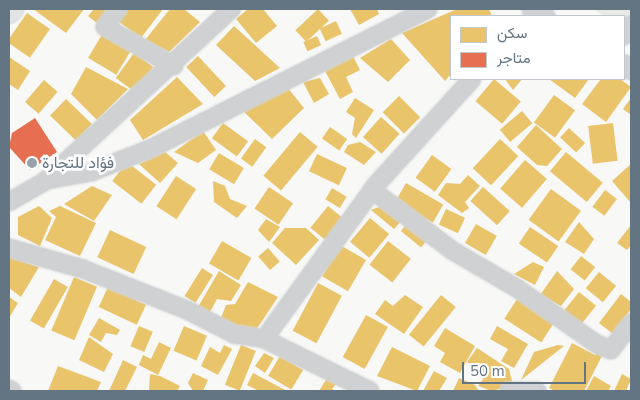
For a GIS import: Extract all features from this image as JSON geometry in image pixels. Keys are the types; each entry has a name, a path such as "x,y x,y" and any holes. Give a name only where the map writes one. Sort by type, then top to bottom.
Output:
{"street":[{"path":"118,9 105,27 174,66"},
{"path":"9,202 47,180 174,66 231,9"},
{"path":"47,180 91,172 150,149 428,9"},
{"path":"264,339 372,190 471,80"},
{"path":"372,190 453,251 518,289 595,343 611,350 631,323"},
{"path":"9,248 83,269 189,311 234,334 264,339 370,391"},
{"path":"509,391 536,391"}],"shaded area":[{"path":"592,9 631,9 631,17 625,26 625,15 603,15"}],"building: سكن":[{"path":"33,9 84,9 66,33"},
{"path":"94,9 109,9 98,24 88,16"},
{"path":"128,9 163,9 141,38 119,22"},
{"path":"170,9 184,9 200,22 169,52 145,40"},
{"path":"248,9 263,9 277,26 256,43 236,19"},
{"path":"318,9 329,21 306,42 295,30"},
{"path":"350,9 377,9 379,14 359,25"},
{"path":"457,9 489,9 492,15 450,15 450,75 445,81 402,33"},
{"path":"27,13 50,29 30,58 9,43 9,39"},
{"path":"336,21 342,34 326,41 320,29"},
{"path":"234,26 280,68 255,81 216,45"},
{"path":"103,33 131,50 116,75 88,58"},
{"path":"317,36 321,45 307,51 303,42"},
{"path":"391,39 410,60 388,82 360,58"},
{"path":"134,53 153,67 135,92 116,78"},
{"path":"198,56 226,86 214,97 186,67"},
{"path":"353,56 360,70 346,77 353,92 340,99 325,71"},
{"path":"9,57 30,71 18,90 9,84"},
{"path":"86,67 128,89 97,120 71,94"},
{"path":"177,77 203,104 143,140 130,120"},
{"path":"320,78 329,94 314,103 303,82"},
{"path":"44,80 58,92 39,114 25,102"},
{"path":"493,80 521,101 502,124 475,101"},
{"path":"506,80 521,80 513,90"},
{"path":"550,80 588,80 575,98"},
{"path":"600,80 621,80 631,87 606,122 582,104"},
{"path":"287,87 304,108 272,139 242,110"},
{"path":"554,95 575,110 555,138 534,123"},
{"path":"399,96 420,117 404,133 383,112"},
{"path":"355,98 374,110 356,138 352,134 355,118 346,112"},
{"path":"631,98 631,115 623,109"},
{"path":"66,99 92,124 76,141 50,116"},
{"path":"522,111 532,123 510,142 500,130"},
{"path":"381,117 400,134 382,154 363,137"},
{"path":"223,123 248,141 237,157 212,138"},
{"path":"613,123 618,161 593,164 588,126"},
{"path":"536,125 562,149 547,166 537,165 517,147"},
{"path":"330,127 347,139 339,151 322,138"},
{"path":"569,128 585,143 576,153 560,138"},
{"path":"203,131 216,150 198,163 174,152"},
{"path":"300,132 318,147 281,190 263,176"},
{"path":"255,139 266,147 252,167 241,158"},
{"path":"500,139 518,156 491,185 473,168"},
{"path":"360,142 376,152 364,165 344,152 348,145"},
{"path":"165,152 178,163 160,183 139,164"},
{"path":"566,152 603,183 587,202 550,171"},
{"path":"219,153 244,168 234,184 209,169"},
{"path":"317,154 347,168 339,185 309,171"},
{"path":"432,155 451,169 435,192 416,178"},
{"path":"525,160 547,179 522,208 500,189"},
{"path":"127,162 156,185 141,204 112,181"},
{"path":"631,164 631,203 612,181"},
{"path":"468,175 480,186 465,202 469,208 462,213 438,195 446,183 460,184"},
{"path":"176,176 196,189 177,219 156,206"},
{"path":"213,181 225,186 230,199 247,206 237,218 214,202"},
{"path":"406,183 443,204 433,223 396,201"},
{"path":"92,186 112,195 94,221 64,204"},
{"path":"269,187 293,203 279,225 254,209"},
{"path":"483,187 510,211 497,225 470,201"},
{"path":"332,188 347,197 340,208 325,199"},
{"path":"551,189 581,211 559,241 529,220"},
{"path":"605,190 617,199 604,216 592,207"},
{"path":"384,205 402,220 394,229 371,210"},
{"path":"39,206 52,218 40,246 18,235 18,217"},
{"path":"60,206 96,223 80,256 45,240 56,217 49,211"},
{"path":"328,206 343,218 325,240 310,228"},
{"path":"446,209 465,218 458,233 439,224"},
{"path":"370,218 389,234 369,258 350,242"},
{"path":"266,219 280,227 269,242 258,230"},
{"path":"409,221 429,237 421,247 401,231"},
{"path":"579,222 594,239 584,254 565,242"},
{"path":"476,224 497,236 486,255 465,243"},
{"path":"631,225 631,245 627,250 617,243"},
{"path":"530,227 558,246 547,263 519,244"},
{"path":"285,228 306,228 319,240 296,265 272,243"},
{"path":"110,230 146,247 134,274 97,257"},
{"path":"222,241 251,258 238,281 209,264"},
{"path":"388,241 411,259 392,282 370,265"},
{"path":"340,245 366,260 348,291 322,276"},
{"path":"268,248 280,262 270,270 258,257"},
{"path":"581,256 595,267 585,280 571,269"},
{"path":"9,257 39,267 21,297 9,288"},
{"path":"533,262 544,267 535,285 514,274"},
{"path":"202,268 213,275 196,303 185,296"},
{"path":"219,271 241,285 231,301 217,299 209,314 198,307"},
{"path":"557,271 574,289 561,306 540,295"},
{"path":"599,272 616,286 603,302 586,288"},
{"path":"74,277 97,287 74,340 51,330"},
{"path":"54,279 68,287 44,329 30,321"},
{"path":"248,282 278,297 254,333 221,318 226,305 235,304"},
{"path":"318,283 342,296 316,343 293,331"},
{"path":"108,287 146,305 137,325 99,307"},
{"path":"579,292 596,306 580,325 563,311"},
{"path":"621,294 631,302 631,309 613,334 599,323"},
{"path":"405,295 423,307 404,334 375,314 385,300 393,306"},
{"path":"441,295 456,307 424,347 409,335"},
{"path":"519,296 556,320 541,343 504,319"},
{"path":"9,297 18,303 9,318"},
{"path":"366,315 388,327 365,369 343,357"},
{"path":"99,318 120,330 117,335 106,333 101,342 89,335"},
{"path":"139,326 153,332 144,352 130,346"},
{"path":"184,326 207,336 196,361 173,351"},
{"path":"497,326 528,344 514,368 501,361 508,349 490,339"},
{"path":"445,328 475,346 460,373 440,362 445,353 434,346"},
{"path":"89,337 113,354 104,372 79,360"},
{"path":"159,342 171,348 158,375 139,365 143,355 151,359"},
{"path":"572,343 595,355 597,351 603,354 584,391 555,391 549,388"},
{"path":"224,345 232,349 218,375 201,366 210,347 220,353"},
{"path":"241,345 256,351 240,391 225,385"},
{"path":"558,345 564,346 521,380 534,352"},
{"path":"392,347 430,366 417,391 377,376"},
{"path":"477,348 509,369 513,385 492,391 478,386 486,375 467,362"},
{"path":"264,353 274,358 265,373 255,366"},
{"path":"280,356 303,370 291,390 268,376"},
{"path":"123,360 137,367 125,391 109,391"},
{"path":"58,366 101,382 97,391 48,391"},
{"path":"434,371 447,378 439,391 423,391"},
{"path":"193,373 208,380 203,391 193,391 188,383"},
{"path":"253,373 287,391 259,391 247,385"},
{"path":"150,374 160,376 180,386 177,391 149,391"},
{"path":"622,374 631,379 626,391 614,391"},
{"path":"594,376 611,386 608,391 586,391"},
{"path":"327,378 336,384 332,389 336,391 319,391"},
{"path":"459,378 475,385 479,391 453,391"}],"building: متاجر":[{"path":"35,118 57,152 30,170 9,147 12,133"}],"place":[{"name":"فؤاد للتجارة","path":"32,163"}]}
